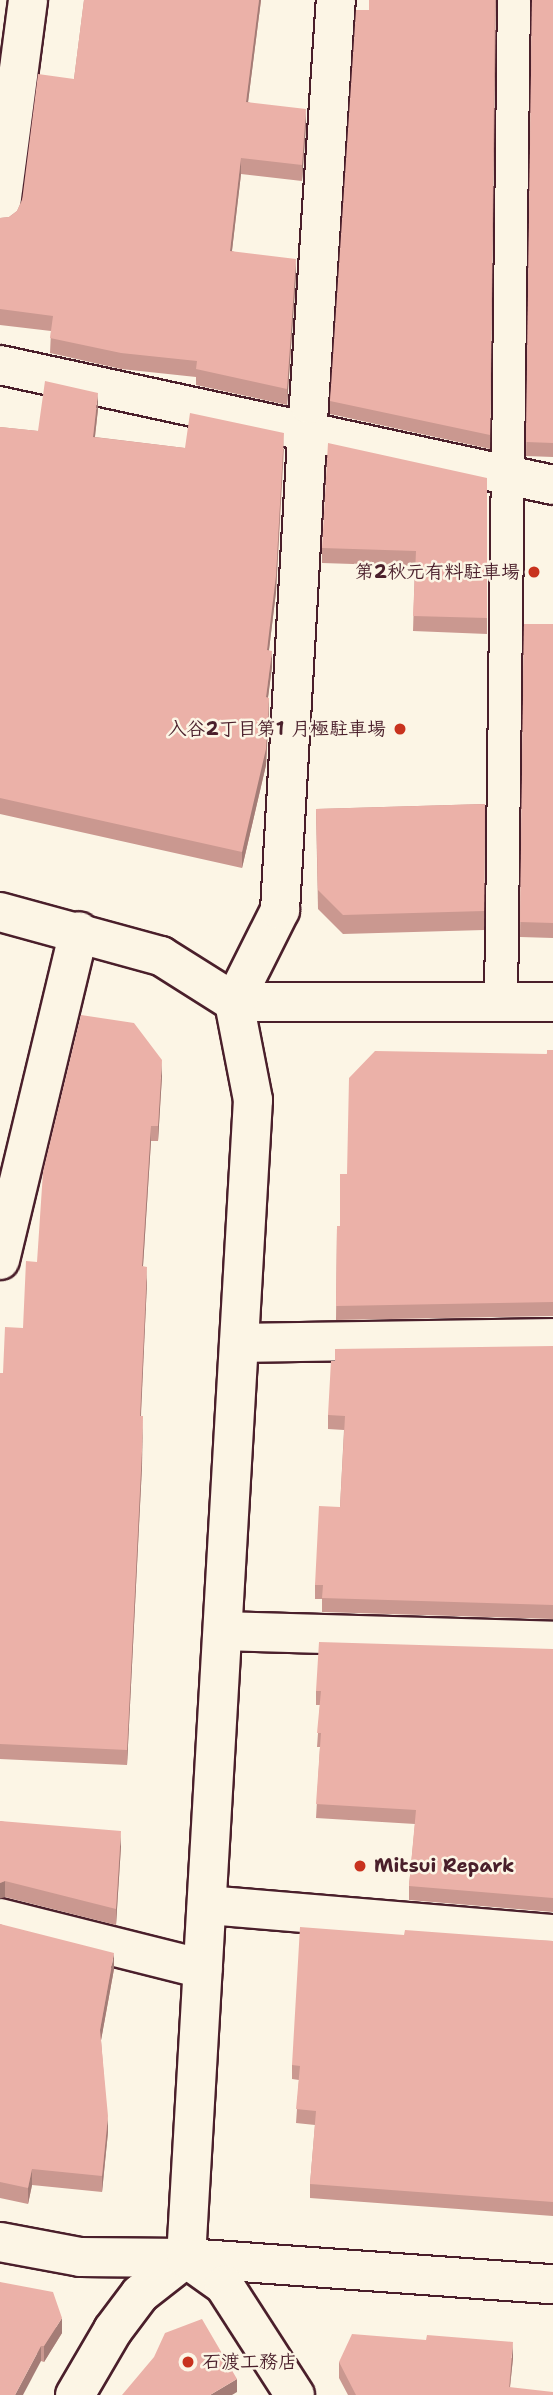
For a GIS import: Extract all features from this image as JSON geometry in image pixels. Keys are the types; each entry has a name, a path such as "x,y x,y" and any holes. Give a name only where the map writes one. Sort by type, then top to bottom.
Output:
{"street":[{"path":"0,212 3,162 29,0"},
{"path":"75,2395 113,2330 140,2294 186,2258 253,1100 234,1002 280,910 307,432 336,0"},
{"path":"0,365 553,485"},
{"path":"0,912 79,931 160,956 234,1002 553,1002"},
{"path":"0,1260 79,931"},
{"path":"239,1343 553,1338"},
{"path":"223,1631 553,1641"},
{"path":"207,1905 553,1934"},
{"path":"0,1917 203,1969"},
{"path":"0,2242 80,2257 186,2258 553,2284"},
{"path":"186,2258 224,2285 295,2395"}],"lane":[{"path":"501,1002 505,474 513,0"}],"building":[{"path":"84,0 259,0 246,102 306,109 302,165 241,158 230,251 296,259 287,389 196,369 197,361 121,353 50,338 53,316 0,309 0,218 9,217 17,211 22,201 38,74 74,79"},
{"path":"369,0 495,0 490,435 330,401 356,10 369,10"},
{"path":"532,0 553,0 553,443 526,442"},
{"path":"45,381 98,393 93,437 185,448 190,413 284,433 276,576 267,650 272,651 266,697 269,698 266,749 242,852 0,798 0,427 38,431"},
{"path":"328,443 487,478 487,618 413,616 416,551 322,548"},
{"path":"524,624 553,624 553,923 520,922"},
{"path":"485,804 484,911 343,915 318,890 316,809"},
{"path":"81,1015 134,1023 162,1060 158,1126 151,1126 142,1266 147,1267 140,1416 143,1416 142,1451 127,1750 0,1744 0,1373 3,1373 5,1327 23,1328 26,1261 37,1262 43,1172"},
{"path":"547,1050 553,1050 553,1302 336,1306 337,1226 340,1226 340,1174 347,1174 349,1078 375,1051 547,1054"},
{"path":"553,1346 553,1605 322,1598 323,1585 315,1585 319,1506 340,1507 345,1416 328,1415 331,1361 335,1361 335,1349"},
{"path":"319,1642 553,1649 553,1898 409,1886 416,1810 316,1804 321,1733 317,1733 321,1691 316,1691"},
{"path":"0,1821 121,1831 116,1909 5,1881 0,1883"},
{"path":"0,1924 114,1953 100,2030 108,2116 102,2176 32,2169 28,2188 0,2182"},
{"path":"300,1927 404,1935 405,1930 553,1941 553,2202 310,2184 316,2111 296,2109 300,2066 292,2065"},
{"path":"0,2282 53,2292 62,2318 44,2346 41,2346 15,2395 0,2395"},
{"name":"石渡工務店","path":"202,2319 237,2379 210,2395 122,2395 154,2357 165,2333"},
{"path":"352,2334 426,2340 427,2335 513,2342 509,2387 553,2392 553,2395 356,2395 339,2362"}],"place":[{"name":"第2秋元有料駐車場","path":"534,572"},
{"name":"入谷2丁目第1 月極駐車場","path":"400,729"},
{"name":"Mitsui Repark","path":"360,1866"},
{"name":"石渡工務店","path":"188,2362"}]}
